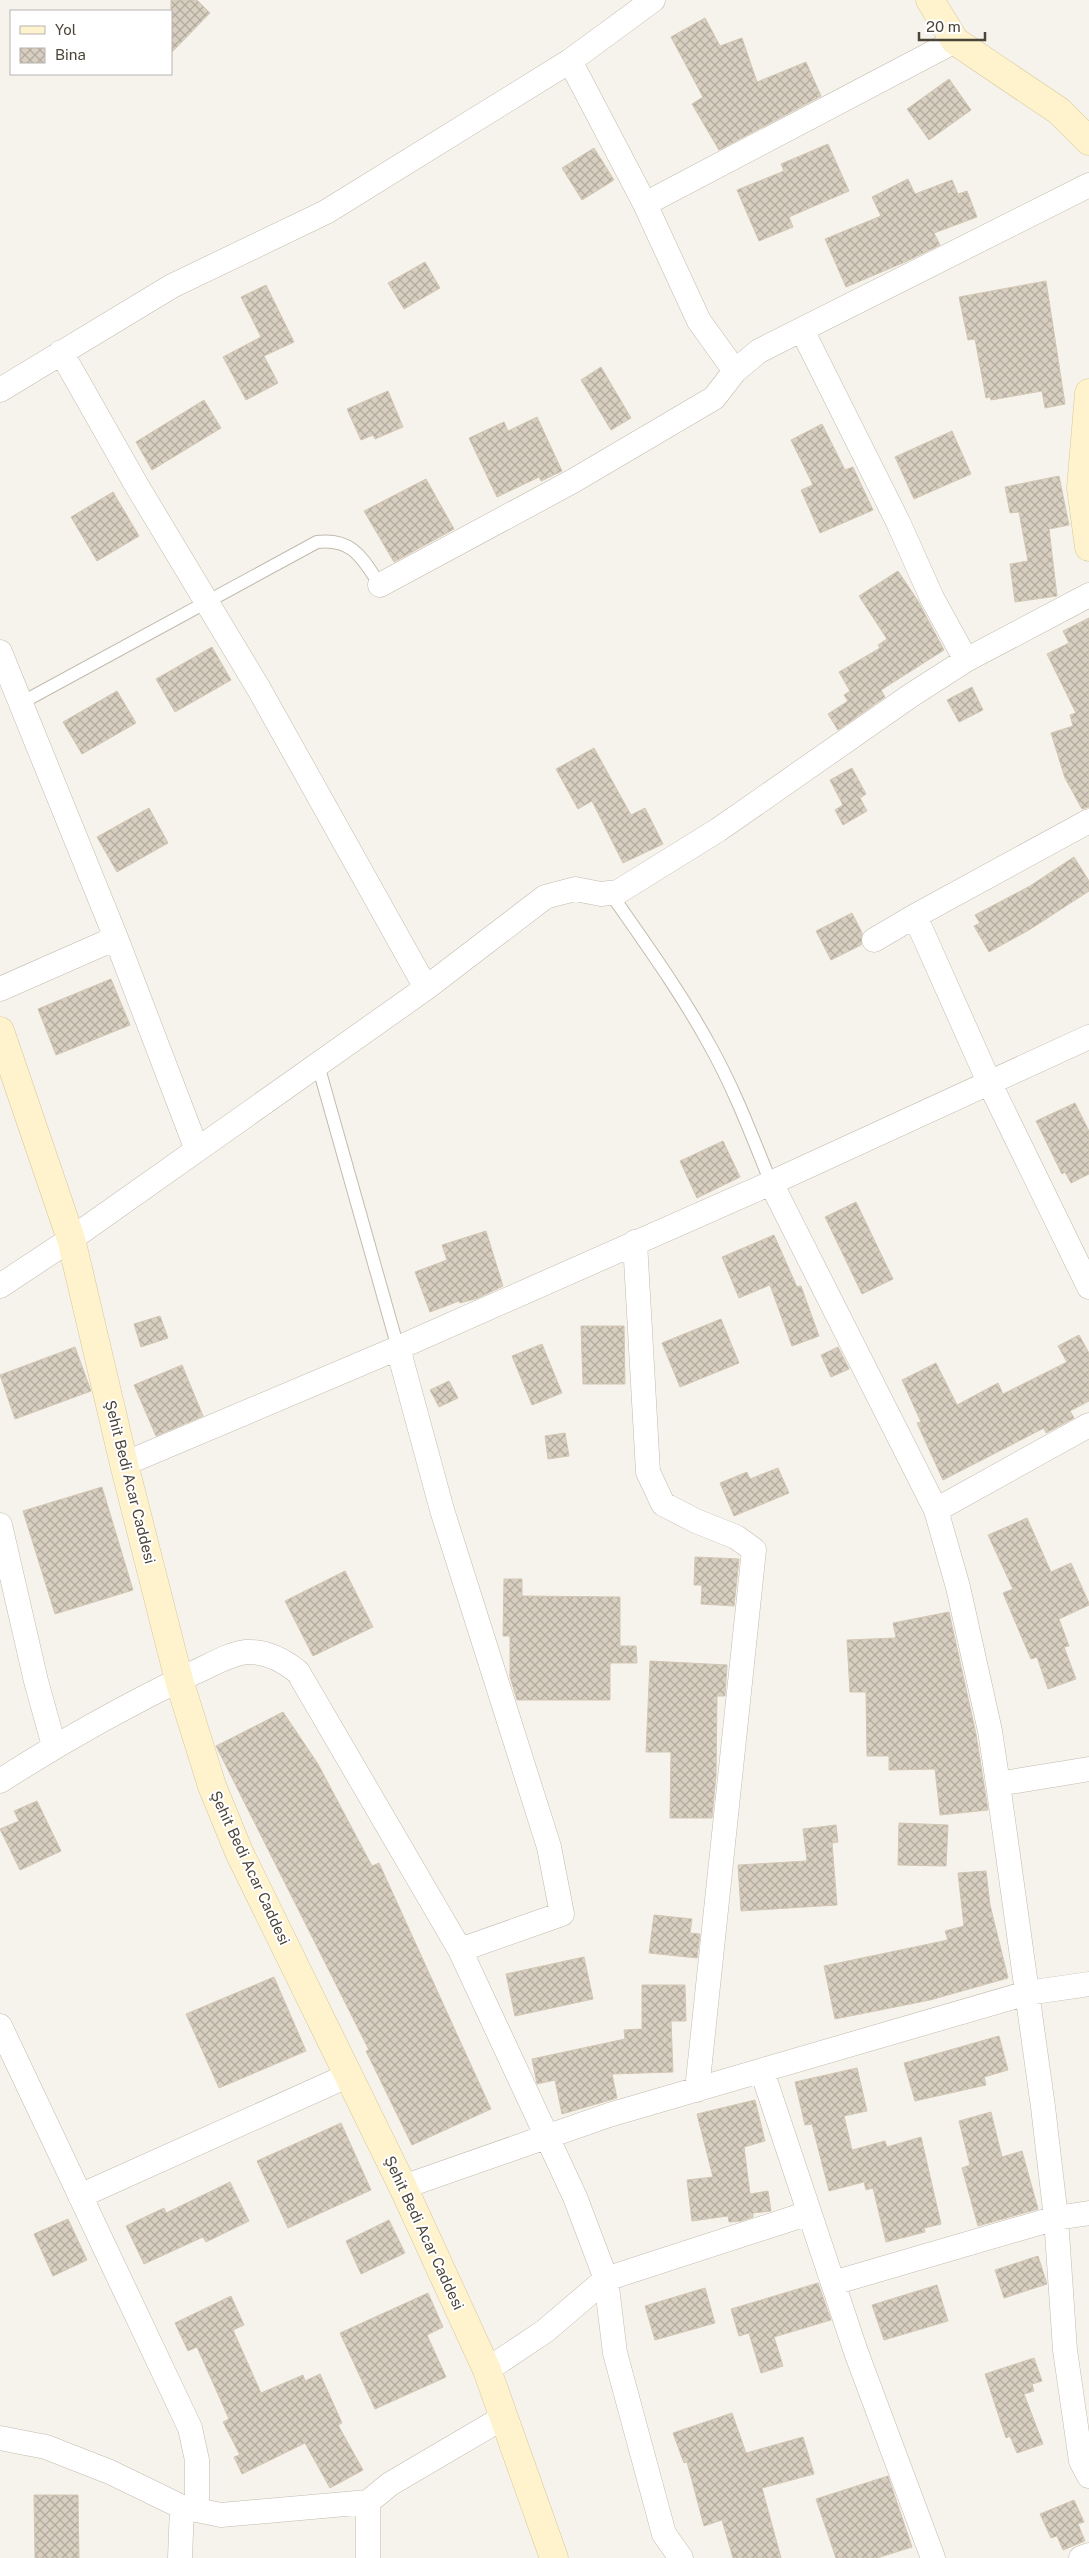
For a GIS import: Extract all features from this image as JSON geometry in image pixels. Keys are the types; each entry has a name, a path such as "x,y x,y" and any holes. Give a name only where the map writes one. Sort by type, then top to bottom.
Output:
{"street":[{"path":"0,390 172,286 326,212 570,60 652,0"},
{"path":"930,0 954,41 1059,111 1089,141"},
{"path":"645,204 954,41"},
{"path":"570,60 645,204 699,320 735,371"},
{"path":"380,584 565,485 714,398 735,371 759,352 1089,185"},
{"path":"802,330 898,522 932,598 966,660"},
{"path":"61,352 259,689 426,988"},
{"path":"1089,393 1081,488 1089,546"},
{"path":"0,1286 71,1239 426,988 545,897 575,889 611,894 618,892 718,830 910,696 966,660 1089,595"},
{"path":"0,652 116,938 197,1150"},
{"path":"874,940 1089,821"},
{"path":"915,916 989,1082 1089,1287"},
{"path":"0,989 116,938"},
{"name":"Şehit Bedi Acar Caddesi","path":"0,1031 71,1239 124,1464 179,1680 209,1776 239,1852 403,2187 487,2370 554,2558"},
{"path":"124,1464 398,1348 771,1183 1089,1037"},
{"path":"771,1183 936,1510 958,1588 990,1731 998,1784 1056,2218 1066,2350 1081,2461 1089,2476"},
{"path":"635,1242 648,1472 663,1504 696,1521 736,1537 754,1550 697,2090"},
{"path":"398,1348 442,1510 549,1848 562,1914 460,1950"},
{"path":"936,1510 1089,1425"},
{"path":"0,1525 2,1552 54,1746"},
{"path":"0,1780 54,1746 179,1680 232,1655 246,1652 275,1657 298,1672 460,1950 575,2197 606,2279 615,2353 664,2534 681,2558"},
{"path":"998,1784 1089,1769"},
{"path":"403,2187 609,2115 1027,1993 1089,1984"},
{"path":"0,2026 190,2428 196,2460 180,2558"},
{"path":"762,2071 856,2352 933,2558"},
{"path":"80,2196 347,2076"},
{"path":"833,2283 1056,2218 1089,2212"},
{"path":"487,2370 545,2331 606,2279 809,2213"},
{"path":"0,2438 46,2447 110,2472 189,2508 221,2514 368,2502 390,2484 504,2417"},
{"path":"368,2502 368,2558"},
{"path":"1081,2558 1089,2554"}],"lane":[{"path":"21,703 317,542 342,543 360,555 380,584"},
{"path":"611,894 690,1009 710,1045 727,1079 771,1183"},
{"path":"318,1065 398,1348"}],"building":[{"path":"171,0 197,0 210,13 172,52 172,10"},
{"path":"705,18 720,46 742,38 757,82 806,62 821,96 719,150 692,104 703,97 671,37"},
{"path":"949,79 971,110 929,140 907,109"},
{"path":"828,144 849,191 789,217 793,227 759,241 737,190 784,171 781,164"},
{"path":"594,148 614,180 582,200 562,168"},
{"path":"908,179 915,194 952,180 958,194 967,191 977,217 934,233 940,245 846,287 825,239 881,216 872,197"},
{"path":"425,262 440,288 404,309 388,283"},
{"path":"1046,281 1065,404 1045,408 1042,391 991,400 990,397 986,398 975,339 968,340 959,297"},
{"path":"266,285 294,342 264,356 278,383 246,400 223,357 261,337 241,297"},
{"path":"601,367 631,418 611,430 581,380"},
{"path":"388,391 403,427 375,439 373,435 361,440 347,409"},
{"path":"204,400 221,428 152,470 136,442"},
{"path":"537,417 562,471 541,481 539,477 497,497 469,438 504,422 508,431"},
{"path":"822,424 845,470 853,467 873,510 820,533 801,490 813,485 791,440"},
{"path":"952,431 971,474 914,499 895,457"},
{"path":"1059,476 1069,525 1049,529 1057,596 1015,602 1010,564 1028,561 1019,512 1010,513 1005,487"},
{"path":"426,479 454,529 394,562 364,511"},
{"path":"113,492 139,536 97,561 71,517"},
{"path":"898,571 918,601 944,650 881,690 885,697 838,730 828,714 848,701 844,695 850,691 839,672 880,648 878,645 887,639 859,596"},
{"path":"1089,618 1089,807 1082,809 1065,778 1051,733 1073,726 1070,715 1076,713 1047,654 1069,643 1063,631"},
{"path":"212,647 231,680 175,712 156,679"},
{"path":"972,687 983,710 959,722 947,700"},
{"path":"117,691 136,723 82,754 63,722"},
{"path":"594,748 631,815 645,808 663,844 623,863 592,801 578,809 556,769"},
{"path":"852,768 866,794 860,798 867,811 843,825 835,810 843,805 830,780"},
{"path":"149,808 168,843 117,872 97,837"},
{"path":"1074,857 1089,881 1089,891 1029,930 989,952 974,926 980,923 975,915 1030,886"},
{"path":"852,913 862,933 861,945 831,960 816,931"},
{"path":"111,979 130,1025 56,1055 38,1009"},
{"path":"1075,1103 1089,1131 1089,1174 1071,1183 1065,1172 1062,1174 1036,1121"},
{"path":"723,1141 740,1177 697,1198 680,1161"},
{"path":"856,1202 893,1279 862,1294 825,1217"},
{"path":"486,1231 503,1286 478,1298 460,1303 459,1301 430,1312 415,1272 447,1260 442,1245"},
{"path":"774,1235 797,1287 801,1286 819,1336 792,1346 770,1285 739,1298 722,1257"},
{"path":"160,1316 168,1338 141,1347 134,1324"},
{"path":"721,1319 739,1363 680,1387 662,1343"},
{"path":"581,1326 624,1326 625,1384 583,1384"},
{"path":"1079,1335 1089,1353 1089,1401 1070,1411 1074,1418 1046,1433 1044,1428 943,1480 917,1423 921,1422 902,1380 936,1363 957,1405 998,1383 1003,1394 1067,1362 1058,1346"},
{"path":"542,1344 562,1393 532,1405 512,1356"},
{"path":"75,1347 91,1391 15,1419 0,1375"},
{"path":"838,1347 849,1369 831,1377 821,1355"},
{"path":"182,1365 203,1416 156,1436 134,1385"},
{"path":"449,1381 458,1398 439,1407 430,1390"},
{"path":"565,1433 569,1456 548,1459 545,1436"},
{"path":"778,1468 789,1493 734,1516 720,1483 747,1472 750,1479"},
{"path":"102,1487 133,1590 55,1614 23,1511"},
{"path":"1027,1518 1051,1572 1071,1563 1089,1603 1089,1605 1059,1619 1069,1646 1064,1647 1076,1679 1048,1689 1037,1657 1031,1659 1003,1593 1013,1589 988,1535"},
{"path":"695,1557 739,1559 734,1606 701,1604 702,1585 694,1585"},
{"path":"345,1571 373,1627 313,1656 285,1601"},
{"path":"504,1579 522,1579 522,1596 620,1597 620,1646 636,1646 637,1663 610,1663 610,1700 517,1700 510,1677 510,1636 503,1636"},
{"path":"949,1612 976,1734 988,1810 940,1815 935,1769 889,1770 889,1756 867,1756 866,1692 850,1692 847,1640 896,1638 893,1623"},
{"path":"650,1661 727,1665 725,1696 717,1696 716,1775 712,1818 670,1818 671,1752 646,1752"},
{"path":"283,1712 318,1764 372,1866 379,1863 491,2109 412,2145 366,2051 369,2050 216,1746"},
{"path":"37,1801 61,1851 20,1870 0,1829 19,1821 14,1811"},
{"path":"899,1823 948,1825 946,1866 898,1865"},
{"path":"836,1825 838,1842 832,1843 837,1905 741,1911 738,1865 807,1861 803,1829"},
{"path":"986,1871 990,1905 1008,1978 930,2000 835,2019 824,1966 948,1940 945,1931 964,1926 958,1873"},
{"path":"654,1915 692,1919 690,1933 700,1934 697,1958 649,1953"},
{"path":"584,1957 593,1999 515,2016 506,1974"},
{"path":"274,1977 306,2051 219,2088 186,2014"},
{"path":"642,1985 685,1985 686,2021 671,2021 673,2072 612,2074 617,2098 562,2114 555,2080 537,2084 532,2059 625,2039 624,2030 642,2029"},
{"path":"999,2036 1008,2070 984,2077 986,2085 915,2101 904,2063"},
{"path":"857,2068 867,2111 844,2116 852,2150 885,2141 887,2147 921,2137 941,2224 924,2228 925,2232 886,2242 873,2188 866,2190 864,2182 829,2191 812,2124 805,2125 795,2082"},
{"path":"755,2100 765,2141 744,2147 750,2194 768,2191 771,2211 753,2213 753,2217 741,2221 729,2222 728,2216 692,2221 687,2180 713,2177 697,2114"},
{"path":"991,2112 1002,2157 1022,2151 1038,2209 978,2226 962,2168 970,2165 959,2121"},
{"path":"341,2123 371,2190 288,2228 257,2161"},
{"path":"230,2182 249,2221 206,2242 203,2237 144,2264 126,2226 164,2208 166,2213"},
{"path":"68,2219 87,2260 53,2276 34,2234"},
{"path":"389,2220 405,2253 361,2274 346,2241"},
{"path":"1038,2256 1047,2284 1004,2298 995,2270"},
{"path":"818,2283 831,2320 774,2337 783,2366 761,2373 749,2333 739,2336 731,2309"},
{"path":"937,2285 948,2321 884,2340 872,2305"},
{"path":"705,2288 715,2323 655,2340 645,2306"},
{"path":"428,2293 443,2327 427,2335 446,2377 375,2409 340,2333"},
{"path":"231,2296 244,2325 233,2330 261,2393 303,2375 305,2381 320,2374 342,2423 338,2425 363,2470 330,2488 305,2443 242,2474 234,2457 240,2455 223,2422 229,2419 197,2347 188,2351 175,2323"},
{"path":"1034,2358 1042,2381 1032,2384 1034,2391 1024,2394 1043,2444 1017,2453 1010,2436 1006,2438 985,2374"},
{"path":"732,2413 746,2453 803,2437 814,2474 762,2488 781,2558 733,2558 722,2520 704,2526 687,2462 684,2463 673,2433"},
{"path":"888,2476 912,2547 877,2558 836,2558 816,2499"},
{"path":"34,2495 78,2495 79,2558 35,2558"},
{"path":"1074,2500 1084,2522 1078,2524 1085,2541 1063,2550 1057,2536 1051,2538 1040,2514"}]}
